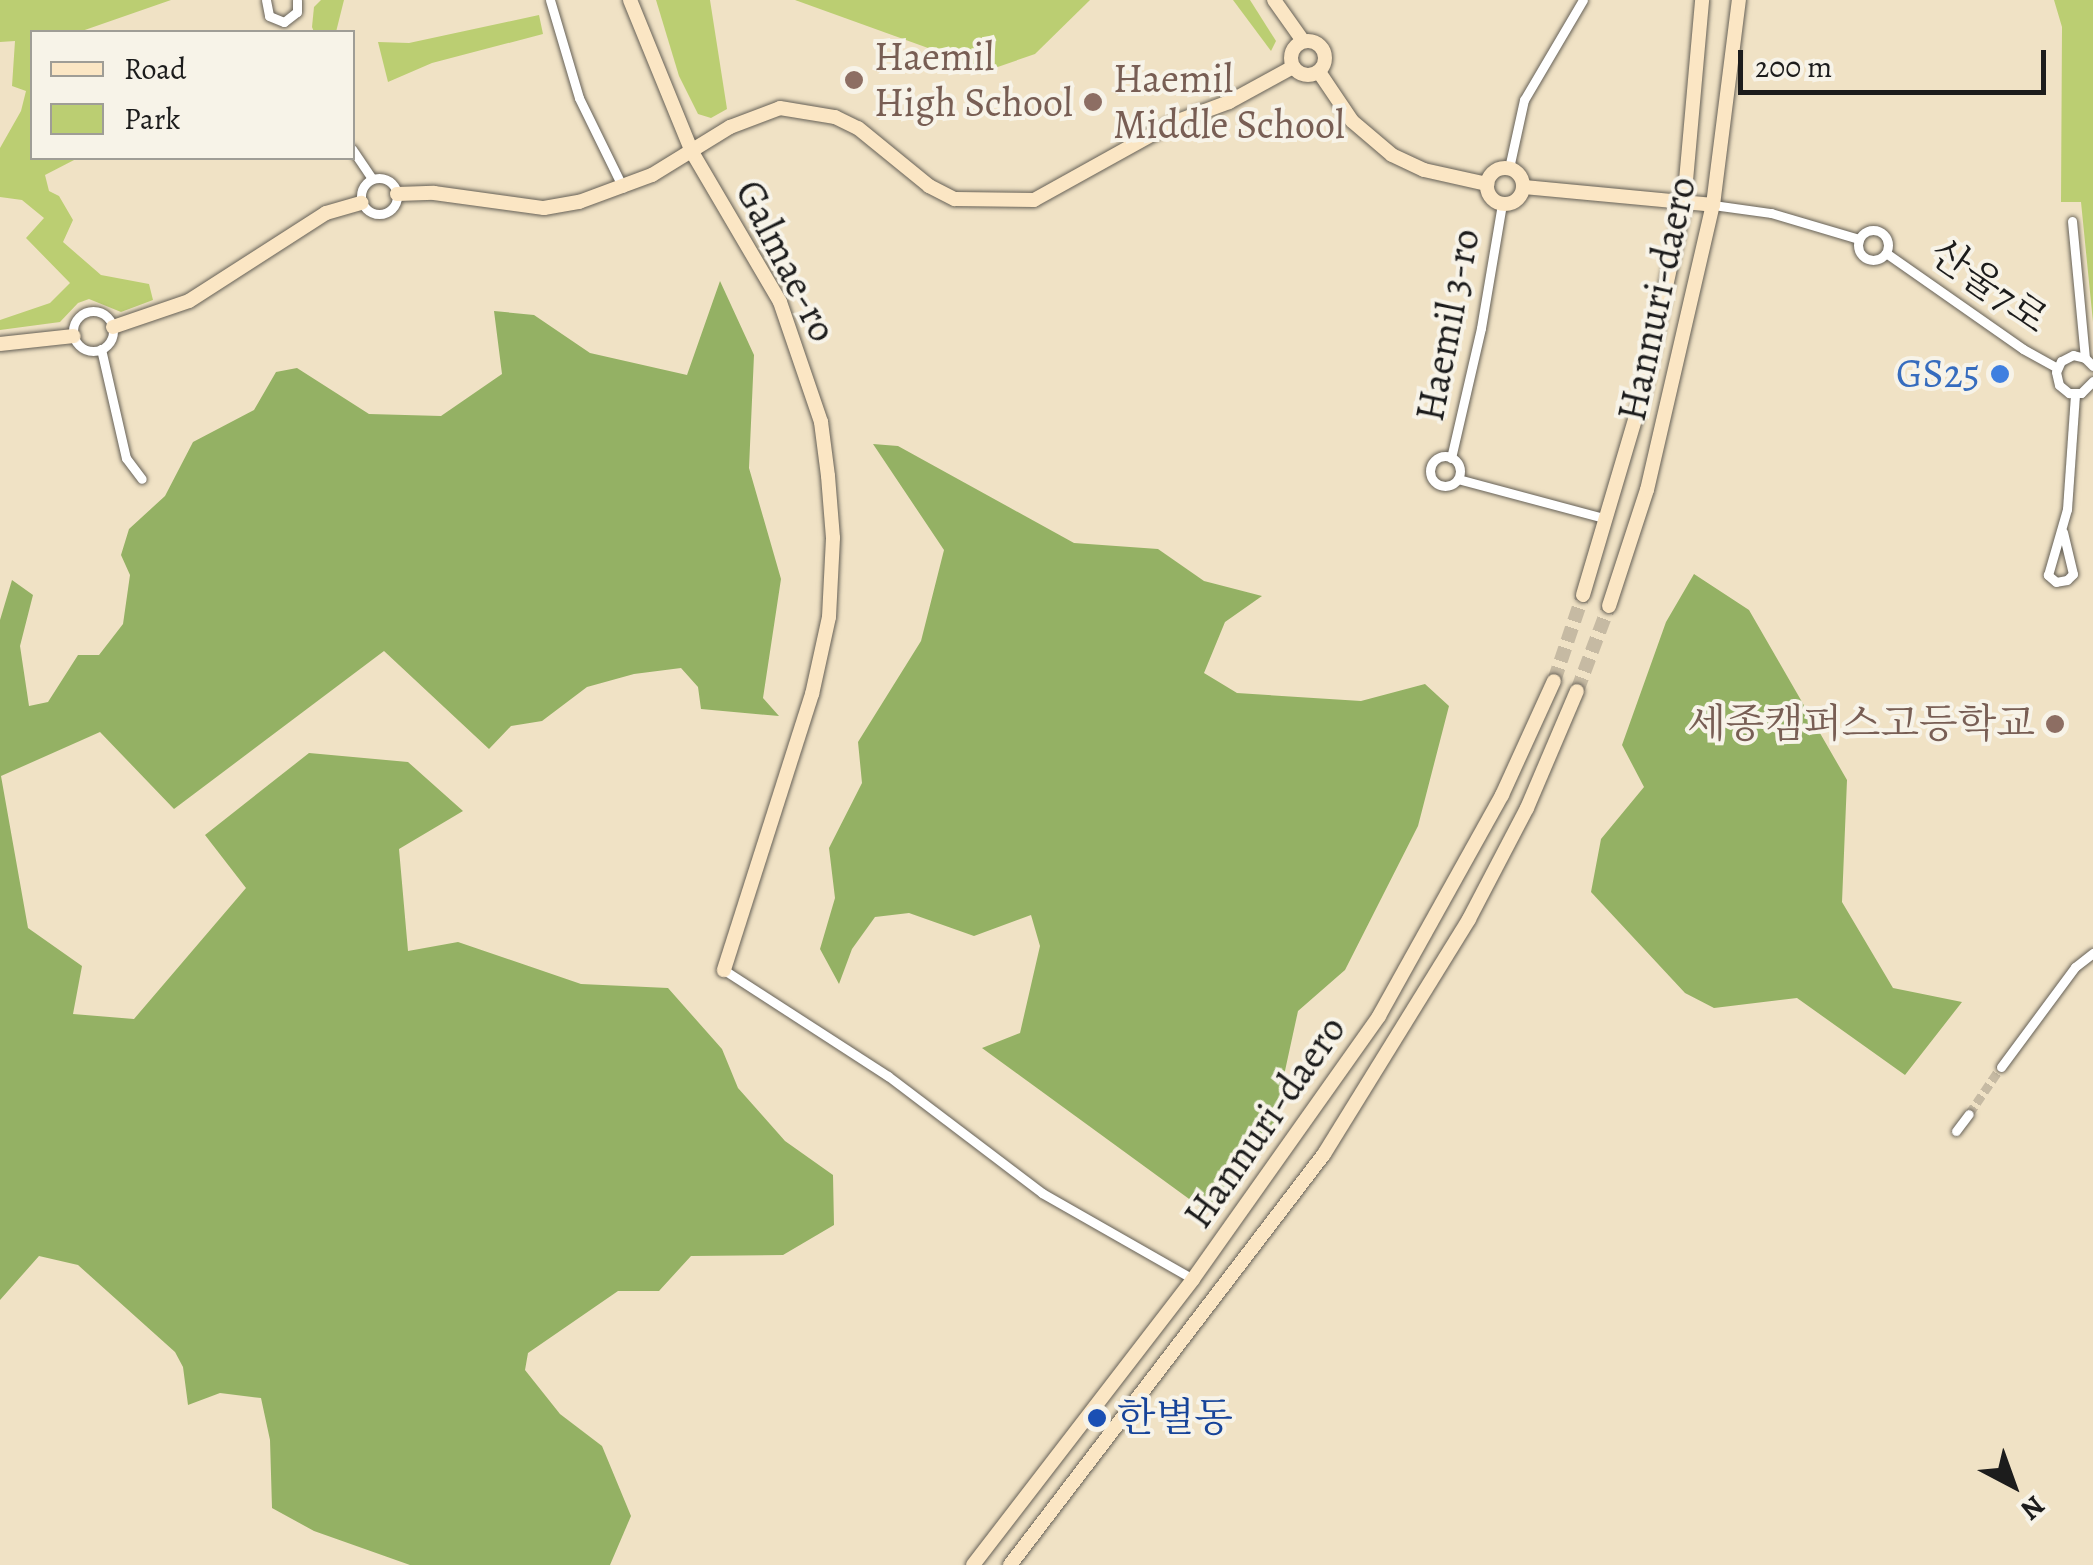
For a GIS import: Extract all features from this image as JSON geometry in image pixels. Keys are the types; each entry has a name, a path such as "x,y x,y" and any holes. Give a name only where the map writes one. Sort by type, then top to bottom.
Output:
{"street":[{"path":"266,0 269,16 279,22 290,20 297,12 297,0"},
{"path":"550,0 580,98 623,188"},
{"name":"Galmae-ro","path":"630,0 692,152 780,302 800,352 821,422 833,538 829,617 812,694 724,970"},
{"path":"1274,0 1302,41"},
{"path":"1509,168 1524,100 1583,0"},
{"name":"Hannuri-daero","path":"1583,595 1643,393 1684,202 1702,0"},
{"name":"Hannuri-daero","path":"1609,606 1647,490 1714,205 1739,0"},
{"path":"290,20 295,30"},
{"path":"1302,41 1314,42 1323,49 1326,60 1318,72 1304,76 1293,67 1291,53 1302,41"},
{"path":"397,194 434,193 544,208 623,188 772,109 813,112 858,128 928,186 954,200 1034,200 1174,122 1228,102 1293,67"},
{"path":"1318,72 1352,121 1392,155 1424,170 1488,184"},
{"path":"355,153 372,178 388,180 397,194"},
{"path":"1509,168 1522,177 1524,188 1519,198 1502,204 1490,195 1488,184 1494,172 1509,168"},
{"path":"372,178 363,186 362,203 370,212 391,210 397,194"},
{"path":"1524,188 1770,213 1859,239"},
{"path":"112,327 189,301 326,213 362,203"},
{"name":"Haemil 3-ro","path":"1451,458 1481,328 1502,204"},
{"path":"2072,221 2086,358 2093,366"},
{"path":"1865,232 1879,232 1888,243 1886,252 1878,259 1864,258 1859,239 1865,232"},
{"name":"산울7로","path":"1886,252 2022,350 2057,368"},
{"path":"89,311 106,316 112,327 110,340 100,349 81,347 74,336 75,323 89,311"},
{"path":"0,344 74,336"},
{"path":"100,349 126,458 142,480"},
{"path":"2075,394 2058,385 2057,368 2067,356 2086,358"},
{"path":"2075,394 2093,382"},
{"path":"2063,532 2073,574 2056,582 2048,575 2063,532 2075,394"},
{"path":"1451,458 1458,464 1458,479 1441,486 1431,477 1433,462 1451,458"},
{"name":"Haemil 3-ro","path":"1458,479 1607,519"},
{"name":"Hannuri-daero","path":"973,1565 1193,1279 1379,1016 1502,795 1554,680"},
{"name":"Hannuri-daero","path":"1010,1565 1324,1154 1469,919 1527,808 1577,691"},
{"path":"2001,1067 2074,967 2093,954"},
{"path":"724,970 888,1076 1042,1193 1193,1279"},
{"path":"1956,1131 1968,1114"}],"green space":[{"path":"0,0 171,0 85,30 30,30 30,160 74,160 45,175 49,191 59,196 73,220 63,242 101,275 149,284 153,300 121,312 89,299 78,303 60,322 0,330 0,320 50,303 70,283 26,238 44,218 22,200 0,197 0,148 21,111 26,91 12,86 15,41 0,42"},
{"path":"321,0 344,0 336,30 313,30 314,7"},
{"path":"656,0 710,0 727,109 711,118 698,114 679,76"},
{"path":"795,0 1090,0 1035,54 989,70"},
{"path":"1233,0 1250,0 1276,41 1271,51"},
{"path":"2054,0 2093,0 2093,322 2081,202 2061,202 2062,27"},
{"path":"539,15 543,34 432,63 388,82 378,42 409,43"},
{"path":"720,281 754,355 749,468 781,579 763,698 779,716 701,709 698,687 681,668 634,674 587,687 542,721 511,726 489,749 384,651 174,809 100,732 1,776 28,928 82,966 73,1014 134,1019 246,888 205,835 309,753 408,762 463,811 399,849 408,951 458,942 581,984 668,988 722,1049 738,1088 785,1141 833,1175 834,1225 783,1255 691,1256 659,1291 618,1291 528,1353 525,1370 560,1414 602,1446 631,1516 610,1565 410,1565 314,1531 272,1508 270,1440 261,1398 220,1393 188,1405 183,1367 175,1352 78,1265 39,1256 0,1300 0,620 12,580 33,595 20,646 29,706 48,702 78,655 99,655 123,624 130,575 121,555 129,529 165,496 193,442 254,410 276,372 297,368 369,414 441,416 502,374 494,311 534,315 590,353 687,375"},
{"path":"873,444 898,446 1074,543 1158,549 1204,581 1262,596 1225,622 1204,673 1237,693 1361,701 1425,684 1449,706 1418,826 1345,970 1298,1011 1273,1126 1207,1212 982,1048 1020,1033 1040,946 1031,915 974,936 909,913 875,917 852,949 839,984 820,949 835,898 829,848 862,783 858,742 921,641 944,550"},
{"path":"1694,574 1749,610 1847,780 1842,902 1893,988 1962,1002 1905,1075 1797,998 1714,1008 1685,993 1591,892 1601,839 1644,787 1622,745 1666,622"}],"tunnel":[{"path":"1554,681 1583,595"},
{"path":"1577,691 1609,606"},
{"path":"1969,1114 2001,1067"}],"place":[{"name":"Haemil High School","path":"854,80"},
{"name":"Haemil Middle School","path":"1093,102"},
{"name":"GS25","path":"2000,374"},
{"name":"세종캠퍼스고등학교","path":"2055,724"},
{"name":"한별동","path":"1097,1418"}]}
